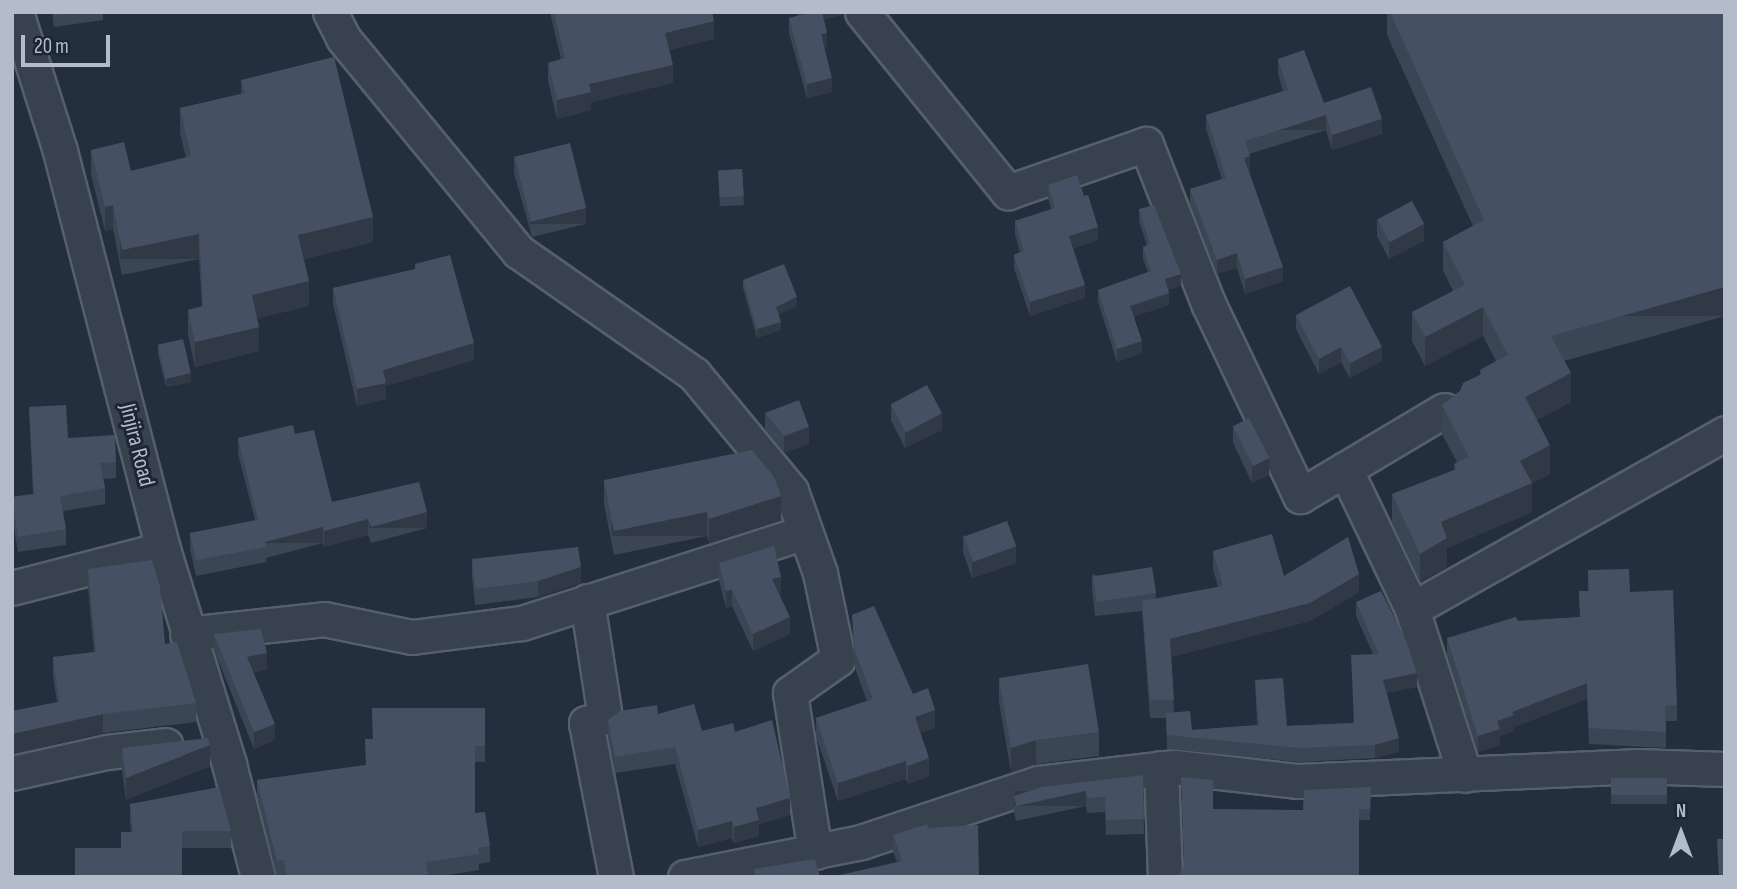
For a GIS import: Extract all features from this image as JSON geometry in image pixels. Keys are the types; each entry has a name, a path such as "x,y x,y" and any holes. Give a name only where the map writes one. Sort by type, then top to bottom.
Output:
{"street":[{"name":"Jinjira Road","path":"16,12 60,152 163,549 221,739 258,877"},
{"path":"330,12 343,38 519,252 694,374 791,491 820,573 838,659 790,693 815,852"},
{"path":"862,12 1008,192 1146,144 1208,303 1300,496 1444,411"},
{"path":"1412,609 1725,433"},
{"path":"1345,469 1412,609 1465,775"},
{"path":"187,634 324,618 412,637 522,623 805,532"},
{"path":"12,588 163,549"},
{"path":"587,601 604,717 586,723 616,877"},
{"path":"12,773 107,752 221,739"},
{"path":"685,877 861,842 1038,783 1161,768 1298,781 1635,766 1725,769"},
{"path":"1161,768 1165,877"}],"building":[{"path":"54,12 76,12 54,15"},
{"path":"554,12 712,12 714,21 665,33 673,65 589,84 591,92 557,100 548,63 565,58"},
{"path":"822,12 827,33 821,34 832,78 807,84 789,18"},
{"path":"1390,12 1725,12 1725,287 1551,336 1571,373 1525,397 1550,445 1520,461 1532,483 1441,522 1447,538 1420,554 1392,494 1457,469 1454,464 1469,457 1442,405 1460,391 1463,383 1482,374 1480,370 1508,355 1483,307 1425,337 1412,312 1465,285 1443,242 1484,220"},
{"path":"1304,50 1324,103 1371,87 1382,119 1332,135 1326,115 1245,141 1250,156 1244,158 1283,267 1245,279 1237,253 1217,260 1190,189 1226,178 1206,115 1288,90 1278,59"},
{"path":"334,57 373,217 298,235 309,281 252,295 259,327 195,342 188,310 203,306 199,234 122,250 113,205 105,207 91,150 124,142 131,171 191,156 180,108 245,93 241,80"},
{"path":"570,143 586,208 531,222 515,157"},
{"path":"742,169 744,196 720,198 718,171"},
{"path":"1077,175 1084,196 1088,195 1098,227 1069,236 1085,285 1030,302 1014,255 1024,251 1015,221 1055,208 1048,185"},
{"path":"1412,201 1424,224 1390,242 1378,219"},
{"path":"1154,205 1181,274 1165,279 1169,293 1130,306 1142,341 1117,349 1098,290 1151,271 1143,247 1150,244 1139,209"},
{"path":"450,255 474,343 383,370 386,383 357,389 333,288 416,269 415,264"},
{"path":"784,264 797,297 776,307 781,322 757,329 743,280"},
{"path":"1350,286 1382,347 1350,363 1341,347 1319,359 1296,315"},
{"path":"183,339 191,373 166,379 158,345"},
{"path":"927,385 942,413 906,433 891,404"},
{"path":"799,400 809,427 784,436 765,413"},
{"path":"66,405 68,438 115,435 116,462 100,463 105,488 60,496 66,529 18,537 12,497 34,494 29,407"},
{"path":"1249,418 1269,458 1253,466 1233,426"},
{"path":"293,425 295,434 314,430 332,502 419,482 427,512 371,527 368,519 324,531 323,527 265,542 266,547 196,560 190,533 258,520 238,438"},
{"path":"752,450 774,477 781,496 709,519 707,512 614,531 604,480"},
{"path":"1007,521 1016,546 973,562 964,537"},
{"path":"1272,534 1284,576 1348,537 1359,574 1310,603 1170,639 1174,700 1150,700 1142,601 1223,586 1213,551"},
{"path":"774,546 781,577 772,579 790,617 753,634 732,590 726,591 719,563"},
{"path":"578,547 581,567 538,581 475,589 472,559"},
{"path":"152,560 160,587 165,644 177,642 196,703 103,714 12,734 12,711 59,702 53,657 96,652 88,569"},
{"path":"1152,567 1156,593 1097,602 1093,576"},
{"path":"1629,569 1630,592 1673,590 1677,705 1665,706 1666,732 1589,728 1587,683 1512,712 1514,715 1497,721 1500,729 1478,736 1447,638 1516,617 1518,621 1580,617 1579,591 1589,591 1588,570"},
{"path":"1381,591 1405,638 1417,673 1383,680 1399,738 1375,745 1299,748 1167,735 1166,713 1190,711 1192,730 1259,725 1255,680 1283,678 1287,726 1354,723 1351,655 1379,654 1356,602"},
{"path":"874,606 913,694 928,688 935,710 915,717 929,758 908,766 906,761 838,783 816,718 873,699 855,650 852,615"},
{"path":"261,629 267,653 247,657 275,724 254,732 214,634"},
{"path":"1088,664 1099,732 1036,740 1011,748 999,678"},
{"path":"694,704 702,731 733,723 735,732 772,720 790,798 756,808 759,820 734,827 732,821 698,830 675,747 615,757 608,720 620,711 657,705 658,714"},
{"path":"372,708 485,708 485,746 475,746 475,813 485,812 490,846 478,848 479,854 426,862 428,877 287,877 284,860 277,861 257,780 366,765 365,739 373,739"},
{"path":"208,738 210,745 126,778 122,748"},
{"path":"1143,775 1144,819 1106,820 1105,797 1087,798 1086,791 1016,806 1014,796 1042,787"},
{"path":"1181,777 1213,780 1213,809 1303,810 1304,790 1371,787 1370,809 1359,809 1359,877 1178,877 1184,866"},
{"path":"1611,778 1667,778 1667,795 1611,795"},
{"path":"219,787 231,831 182,831 182,877 75,877 75,848 121,848 121,832 133,832 130,804"},
{"path":"927,824 928,828 978,825 979,877 831,877 902,861 893,835"},
{"path":"1717,839 1725,839 1725,877 1719,877"},
{"path":"815,859 820,877 755,877 754,869"}]}
